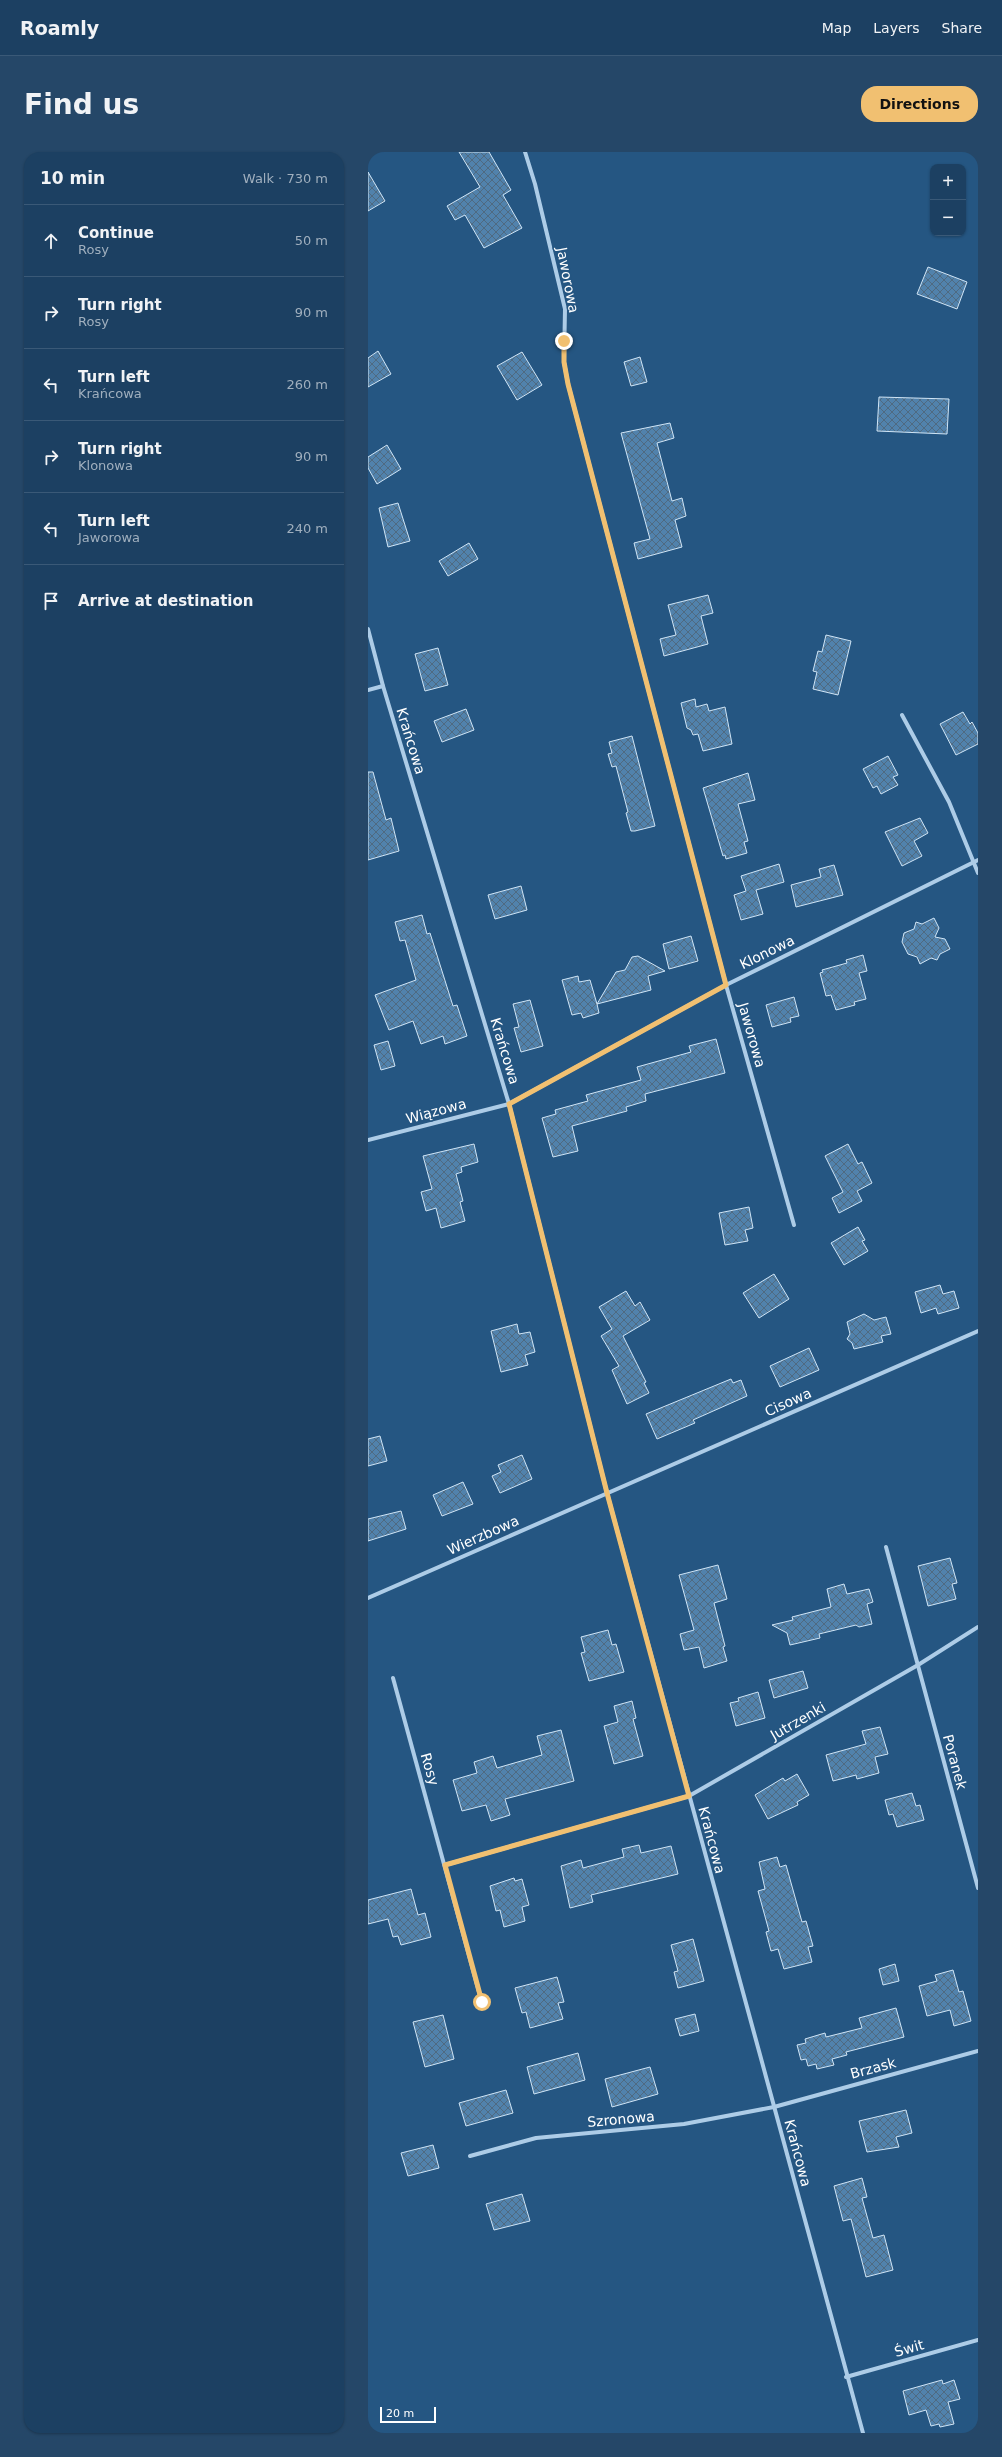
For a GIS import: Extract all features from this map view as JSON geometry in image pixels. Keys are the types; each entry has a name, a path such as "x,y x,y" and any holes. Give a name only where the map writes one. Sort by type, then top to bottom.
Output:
{"street":[{"name":"Jaworowa","path":"524,152 535,184 565,309 564,362 568,384 726,985 794,1224"},
{"name":"Krańcowa","path":"368,629 383,686 509,1104 607,1493 846,2377 863,2433"},
{"path":"368,690 383,686"},
{"path":"902,715 949,802 976,861 978,873"},
{"name":"Klonowa","path":"509,1104 726,985 976,861"},
{"name":"Wiązowa","path":"368,1140 509,1104"},
{"name":"Cisowa","path":"607,1493 978,1331"},
{"name":"Wierzbowa","path":"368,1598 607,1493"},
{"path":"886,1547 918,1665"},
{"name":"Jutrzenki","path":"689,1796 918,1665 978,1627"},
{"name":"Poranek","path":"918,1665 978,1888"},
{"name":"Rosy","path":"393,1678 482,2002"},
{"path":"445,1865 689,1796"},
{"name":"Brzask","path":"774,2107 978,2051"},
{"name":"Szronowa","path":"470,2156 536,2138 684,2124 774,2107"},
{"name":"Świt","path":"846,2377 978,2340"}],"building":[{"path":"459,152 489,152 511,190 503,195 522,228 484,248 465,215 455,220 447,206 480,187"},
{"path":"368,172 385,201 368,211"},
{"path":"928,267 967,282 957,309 917,294"},
{"path":"378,351 391,374 368,387 368,358"},
{"path":"522,352 542,385 517,400 497,366"},
{"path":"640,357 647,382 631,386 624,362"},
{"path":"879,397 949,399 947,434 877,431"},
{"path":"670,423 674,438 657,443 672,501 682,498 686,516 675,520 682,547 638,559 634,543 650,539 621,433"},
{"path":"387,445 401,469 377,484 368,468 368,457"},
{"path":"398,503 410,541 388,547 379,508"},
{"path":"469,543 478,559 448,576 439,561"},
{"path":"708,595 713,613 701,616 708,644 664,656 660,639 676,635 668,605"},
{"path":"826,635 851,641 838,695 813,689 817,672 813,671 818,651 822,652"},
{"path":"438,648 448,685 425,691 415,654"},
{"path":"695,699 696,707 707,704 709,711 725,707 732,744 703,751 698,734 693,735 691,730 687,728 681,703"},
{"path":"466,709 474,730 442,742 434,721"},
{"path":"963,712 970,724 972,722 978,733 978,744 956,755 940,724"},
{"path":"632,736 655,826 635,831 631,831 626,813 628,812 616,766 612,767 608,754 612,753 609,742"},
{"path":"888,756 898,775 893,777 898,785 881,794 877,786 873,788 863,769"},
{"path":"368,772 373,772 386,820 391,818 399,851 368,860"},
{"path":"748,773 755,800 738,804 748,841 744,842 747,853 726,859 725,855 723,856 703,788"},
{"path":"920,818 928,833 914,841 922,856 902,866 885,832"},
{"path":"779,864 784,882 756,890 763,914 741,920 734,895 746,891 741,876"},
{"path":"834,865 843,895 796,907 791,885 821,877 819,869"},
{"path":"521,886 527,910 495,919 488,895"},
{"path":"422,915 427,934 430,933 453,1006 457,1005 467,1036 445,1044 443,1036 421,1044 413,1021 389,1030 375,995 416,980 405,940 400,941 395,922"},
{"path":"934,918 939,928 935,937 945,939 950,949 940,954 937,960 931,958 920,964 917,957 908,954 902,942 904,933 914,929 916,922 922,924"},
{"path":"691,936 698,961 669,969 663,944"},
{"path":"863,955 867,971 859,973 866,999 854,1002 855,1005 836,1010 831,995 826,996 820,973 823,972 822,970 847,963 846,960"},
{"path":"638,956 665,971 648,976 651,990 597,1004 616,972 625,970 632,957"},
{"path":"578,976 579,982 590,980 599,1013 583,1018 581,1013 572,1015 562,980"},
{"path":"794,997 799,1016 790,1018 791,1022 772,1027 766,1005"},
{"path":"530,1000 543,1046 521,1052 514,1028 519,1027 513,1004"},
{"path":"716,1039 725,1073 645,1094 646,1101 626,1107 627,1111 572,1126 578,1151 553,1157 542,1118 556,1114 555,1110 588,1101 586,1095 641,1080 637,1067 691,1052 689,1046"},
{"path":"388,1041 395,1066 381,1070 374,1045"},
{"path":"474,1144 478,1162 461,1167 462,1172 456,1174 463,1201 460,1202 465,1221 441,1228 436,1208 426,1211 421,1192 432,1189 423,1156"},
{"path":"848,1144 858,1164 862,1162 872,1183 857,1191 862,1201 839,1213 832,1198 843,1192 825,1156"},
{"path":"749,1207 753,1228 745,1230 748,1241 725,1245 719,1213"},
{"path":"858,1227 865,1240 862,1241 868,1251 844,1265 831,1243"},
{"path":"774,1274 789,1299 759,1318 743,1293"},
{"path":"940,1285 943,1294 954,1291 959,1308 938,1314 936,1308 921,1313 915,1292"},
{"path":"626,1291 635,1306 640,1302 650,1320 623,1336 646,1382 644,1383 649,1393 627,1404 612,1370 619,1366 601,1336 612,1329 599,1307"},
{"path":"864,1314 874,1320 886,1317 891,1334 881,1336 883,1342 854,1349 852,1343 847,1339 850,1334 847,1322"},
{"path":"517,1324 519,1334 530,1332 535,1352 525,1355 528,1365 501,1372 491,1331"},
{"path":"809,1348 819,1370 780,1387 770,1366"},
{"path":"731,1379 733,1383 741,1380 747,1396 693,1420 695,1423 657,1439 646,1414"},
{"path":"380,1436 387,1461 368,1466 368,1439"},
{"path":"522,1455 532,1479 500,1493 492,1476 501,1472 498,1465"},
{"path":"463,1482 473,1504 442,1516 433,1495"},
{"path":"401,1511 406,1529 368,1541 368,1519"},
{"path":"950,1558 957,1583 952,1584 956,1599 928,1606 918,1566"},
{"path":"718,1565 727,1599 714,1603 725,1646 723,1647 727,1661 704,1668 699,1647 684,1650 680,1634 694,1630 679,1575"},
{"path":"844,1584 847,1594 869,1589 873,1602 867,1604 872,1624 859,1627 856,1625 819,1634 820,1638 790,1645 787,1633 772,1625 793,1620 792,1617 831,1607 827,1589"},
{"path":"608,1630 612,1645 616,1644 624,1672 589,1681 581,1653 585,1652 581,1637"},
{"path":"803,1671 808,1688 774,1698 769,1680"},
{"path":"758,1692 765,1718 736,1726 730,1703 739,1701 738,1698"},
{"path":"632,1701 636,1718 633,1719 643,1756 614,1764 604,1726 618,1722 614,1706"},
{"path":"880,1727 888,1754 875,1757 879,1773 857,1779 856,1775 833,1781 826,1755 866,1744 862,1731"},
{"path":"561,1730 574,1781 505,1799 510,1815 491,1821 486,1805 462,1811 453,1780 477,1773 474,1762 493,1756 497,1768 542,1755 537,1736"},
{"path":"797,1774 809,1795 797,1802 798,1805 768,1819 755,1795 783,1778 785,1781"},
{"path":"912,1793 916,1806 920,1805 924,1820 897,1827 893,1814 889,1815 885,1800"},
{"path":"639,1845 641,1853 671,1846 678,1874 591,1895 593,1902 570,1908 561,1866 581,1860 583,1868 624,1857 622,1849"},
{"path":"777,1857 780,1867 786,1865 802,1922 806,1921 813,1946 808,1947 812,1962 784,1969 778,1949 771,1951 766,1932 769,1931 758,1891 765,1889 759,1862"},
{"path":"514,1878 515,1881 522,1879 529,1905 522,1907 525,1921 504,1927 500,1910 496,1911 490,1886"},
{"path":"411,1889 418,1915 425,1913 431,1937 401,1945 398,1936 393,1937 388,1919 368,1924 368,1900"},
{"path":"693,1939 704,1981 678,1988 674,1972 678,1971 671,1945"},
{"path":"895,1964 899,1981 883,1985 879,1969"},
{"path":"953,1970 959,1992 963,1991 971,2021 954,2026 950,2010 927,2016 919,1986 937,1981 935,1975"},
{"path":"557,1977 564,2002 558,2003 563,2019 530,2028 526,2012 522,2013 515,1988"},
{"path":"896,2008 904,2037 846,2052 847,2055 832,2059 834,2065 817,2069 816,2064 808,2066 806,2059 801,2060 797,2045 806,2043 805,2039 825,2033 826,2037 862,2028 859,2018"},
{"path":"695,2014 699,2031 680,2036 675,2019"},
{"path":"443,2015 454,2059 425,2067 413,2022"},
{"path":"578,2053 585,2080 534,2094 527,2067"},
{"path":"650,2067 658,2094 612,2107 605,2079"},
{"path":"506,2090 513,2113 466,2126 459,2103"},
{"path":"906,2110 912,2133 896,2137 899,2147 867,2152 859,2121"},
{"path":"433,2145 439,2168 408,2176 401,2153"},
{"path":"862,2178 867,2197 862,2198 873,2238 884,2235 893,2270 866,2277 851,2219 843,2221 834,2186"},
{"path":"522,2194 530,2221 494,2230 486,2204"},
{"path":"942,2380 943,2384 954,2380 960,2399 948,2402 954,2424 940,2427 939,2424 931,2426 926,2410 909,2415 903,2391"}],"route":[{"path":"482,2002 445,1865 689,1796 607,1493 509,1104 726,985 568,384 564,362 564,341"}]}
